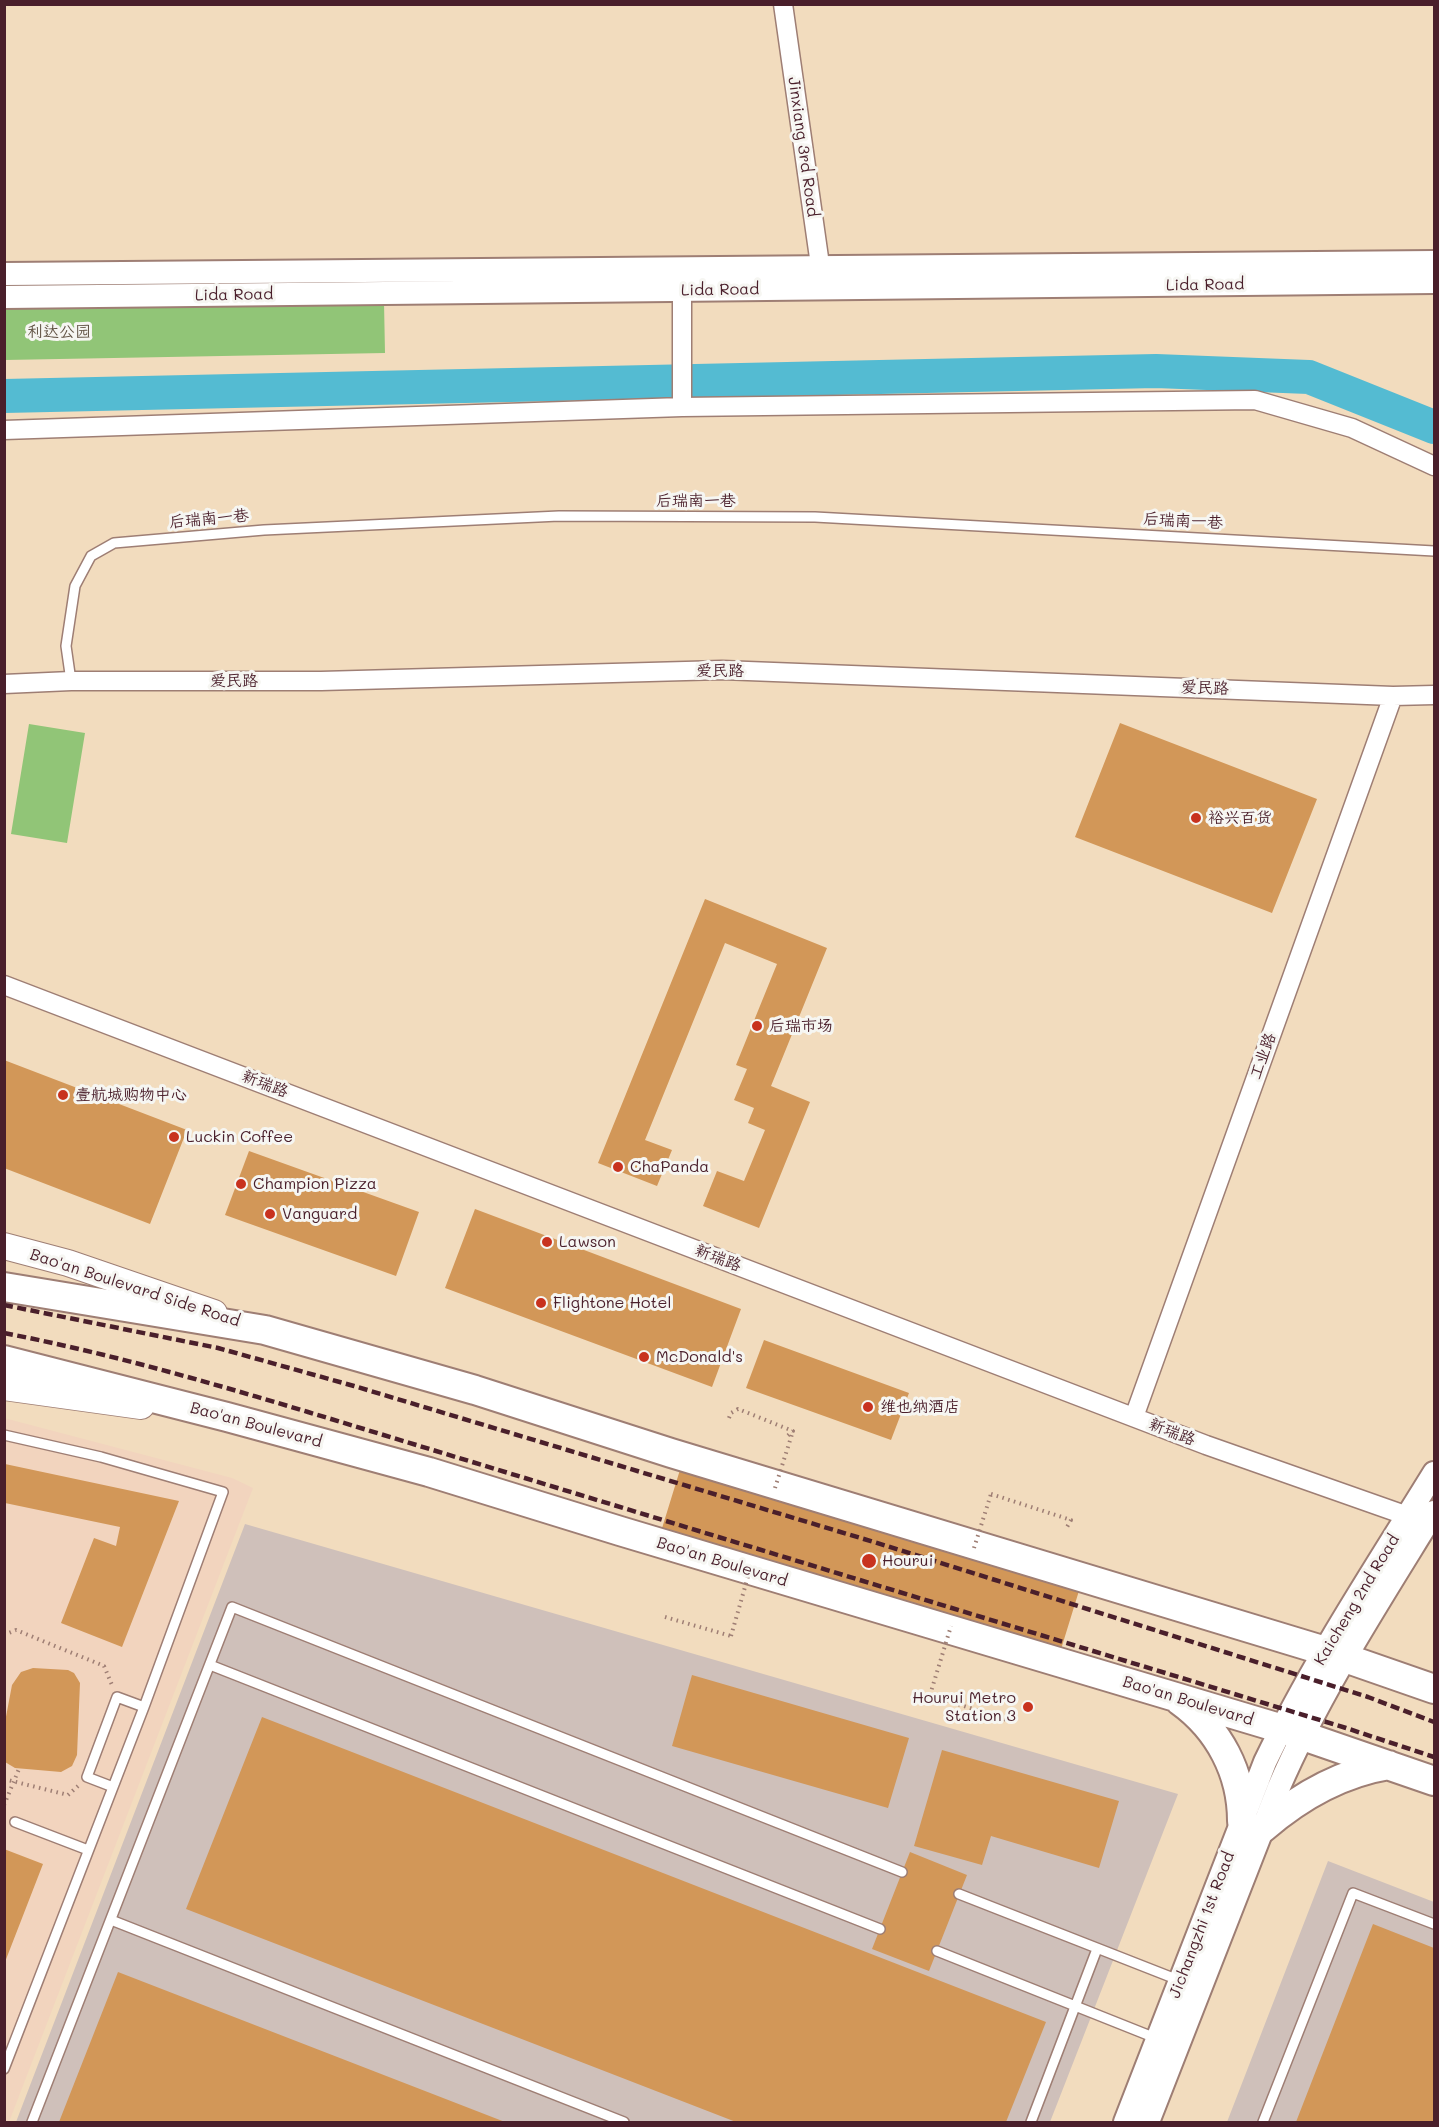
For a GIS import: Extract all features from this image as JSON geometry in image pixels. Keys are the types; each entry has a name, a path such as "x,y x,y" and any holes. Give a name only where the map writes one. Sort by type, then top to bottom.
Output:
{"main road":[{"name":"Bao'an Boulevard Side Road","path":"4,1246 68,1263 266,1330"},
{"path":"4,1287 266,1330 475,1390 671,1453 1336,1655 1434,1689"},
{"name":"Bao'an Boulevard","path":"4,1360 429,1472 620,1532 1292,1732 1434,1781"},
{"path":"4,1388 227,1417"},
{"path":"1168,1695 1198,1715 1227,1755 1252,1824 1288,1808 1322,1787 1358,1772 1392,1766 1434,1785"}],"street":[{"name":"Jinxiang 3rd Road","path":"783,4 822,278"},
{"name":"Lida Road","path":"4,297 682,290 822,278 1434,262"},
{"name":"Lida Road","path":"4,274 1434,282"},
{"path":"682,290 682,407"},
{"path":"4,429 682,407 1255,400 1352,428 1434,466"},
{"name":"爱民路","path":"4,684 71,681 321,681 722,670 1393,696 1434,695"},
{"name":"工业路","path":"1134,1417 1393,696"},
{"name":"新瑞路","path":"4,985 1217,1449 1426,1519"},
{"name":"Kaicheng 2nd Road","path":"1292,1732 1336,1655 1426,1519 1434,1473"},
{"name":"Jichangzhi 1st Road","path":"1148,2122 1168,2042 1252,1824 1286,1771 1292,1732"},
{"name":"Jichangzhi 1st Road","path":"1125,2122 1168,2042"}],"lane":[{"name":"后瑞南一巷","path":"71,681 66,646 75,586 91,556 114,543 264,530 559,516 815,517 1434,551"},
{"path":"4,1435 101,1457 224,1492 144,1707 8,2048 4,2068"},
{"path":"32,2122 232,1608 902,1872"},
{"path":"210,1665 880,1929"},
{"path":"113,1786 87,1777 117,1697 144,1707"},
{"path":"15,1821 88,1850"},
{"path":"1263,2122 1353,1893 1434,1924"},
{"path":"959,1894 1190,1984"},
{"path":"111,1920 624,2122"},
{"path":"1031,2122 1097,1949"},
{"path":"937,1951 1168,2042"}],"path":[{"path":"729,1418 731,1413 738,1409 793,1431"},
{"path":"785,1438 793,1431"},
{"path":"775,1488 793,1431"},
{"path":"974,1548 991,1494 1071,1520 1066,1527"},
{"path":"665,1617 731,1636 752,1566"},
{"path":"951,1626 930,1695 1007,1720"},
{"path":"4,1635 15,1630 104,1666 117,1697"},
{"path":"4,1805 19,1769"},
{"path":"4,1779 68,1795 87,1777"}],"shaded area":[{"path":"4,1418 232,1478 253,1488 9,2122 4,2122"},
{"path":"245,1524 1178,1794 1050,2122 16,2122"},
{"path":"1328,1861 1434,1902 1434,2122 1227,2122"}],"green space":[{"name":"利达公园","path":"384,302 385,353 5,360 4,307"},
{"path":"29,724 85,733 67,843 11,834"}],"building":[{"name":"裕兴百货","path":"1120,723 1317,799 1272,913 1075,837"},
{"path":"705,899 827,948 771,1086 810,1102 759,1228 703,1206 717,1171 744,1181 765,1130 748,1123 754,1108 734,1100 747,1069 736,1065 777,964 725,943 645,1140 672,1150 657,1186 598,1163"},
{"path":"4,1060 187,1130 150,1224 4,1168"},
{"path":"249,1151 419,1212 396,1276 225,1215"},
{"path":"475,1209 741,1309 712,1387 445,1288"},
{"path":"764,1340 909,1393 891,1440 746,1388"},
{"name":"Hourui","path":"683,1460 1082,1581 1058,1659 659,1538"},
{"path":"5,1464 179,1501 122,1647 61,1623 94,1538 116,1546 120,1527 5,1503"},
{"path":"33,1668 68,1670 74,1673 80,1683 77,1755 72,1766 61,1772 15,1768 5,1762 5,1722 12,1685 21,1672"},
{"path":"692,1675 909,1738 888,1808 672,1746"},
{"path":"262,1717 1046,2022 1006,2122 736,2122 186,1909"},
{"path":"942,1750 1119,1801 1099,1868 991,1836 982,1865 914,1846"},
{"path":"4,1849 43,1864 5,1962 4,1962"},
{"path":"910,1852 967,1875 929,1971 872,1949"},
{"path":"1373,1924 1434,1948 1434,2122 1296,2122"},
{"path":"118,1972 505,2122 59,2122"}],"waterway":[{"path":"4,396 1156,371 1309,377 1434,427"}],"railway":[{"path":"4,1305 218,1348 354,1386 874,1542 1368,1697 1434,1722"},
{"path":"4,1333 120,1359 270,1401 1346,1728 1434,1757"}],"place":[{"name":"裕兴百货","path":"1196,818"},
{"name":"后瑞市场","path":"757,1026"},
{"name":"壹航城购物中心","path":"63,1095"},
{"name":"Luckin Coffee","path":"174,1137"},
{"name":"ChaPanda","path":"618,1167"},
{"name":"Champion Pizza","path":"241,1184"},
{"name":"Vanguard","path":"270,1214"},
{"name":"Lawson","path":"547,1242"},
{"name":"Flightone Hotel","path":"541,1303"},
{"name":"McDonald's","path":"644,1357"},
{"name":"维也纳酒店","path":"868,1407"},
{"name":"Hourui","path":"869,1561"},
{"name":"Hourui Metro Station 3","path":"1028,1707"}]}
